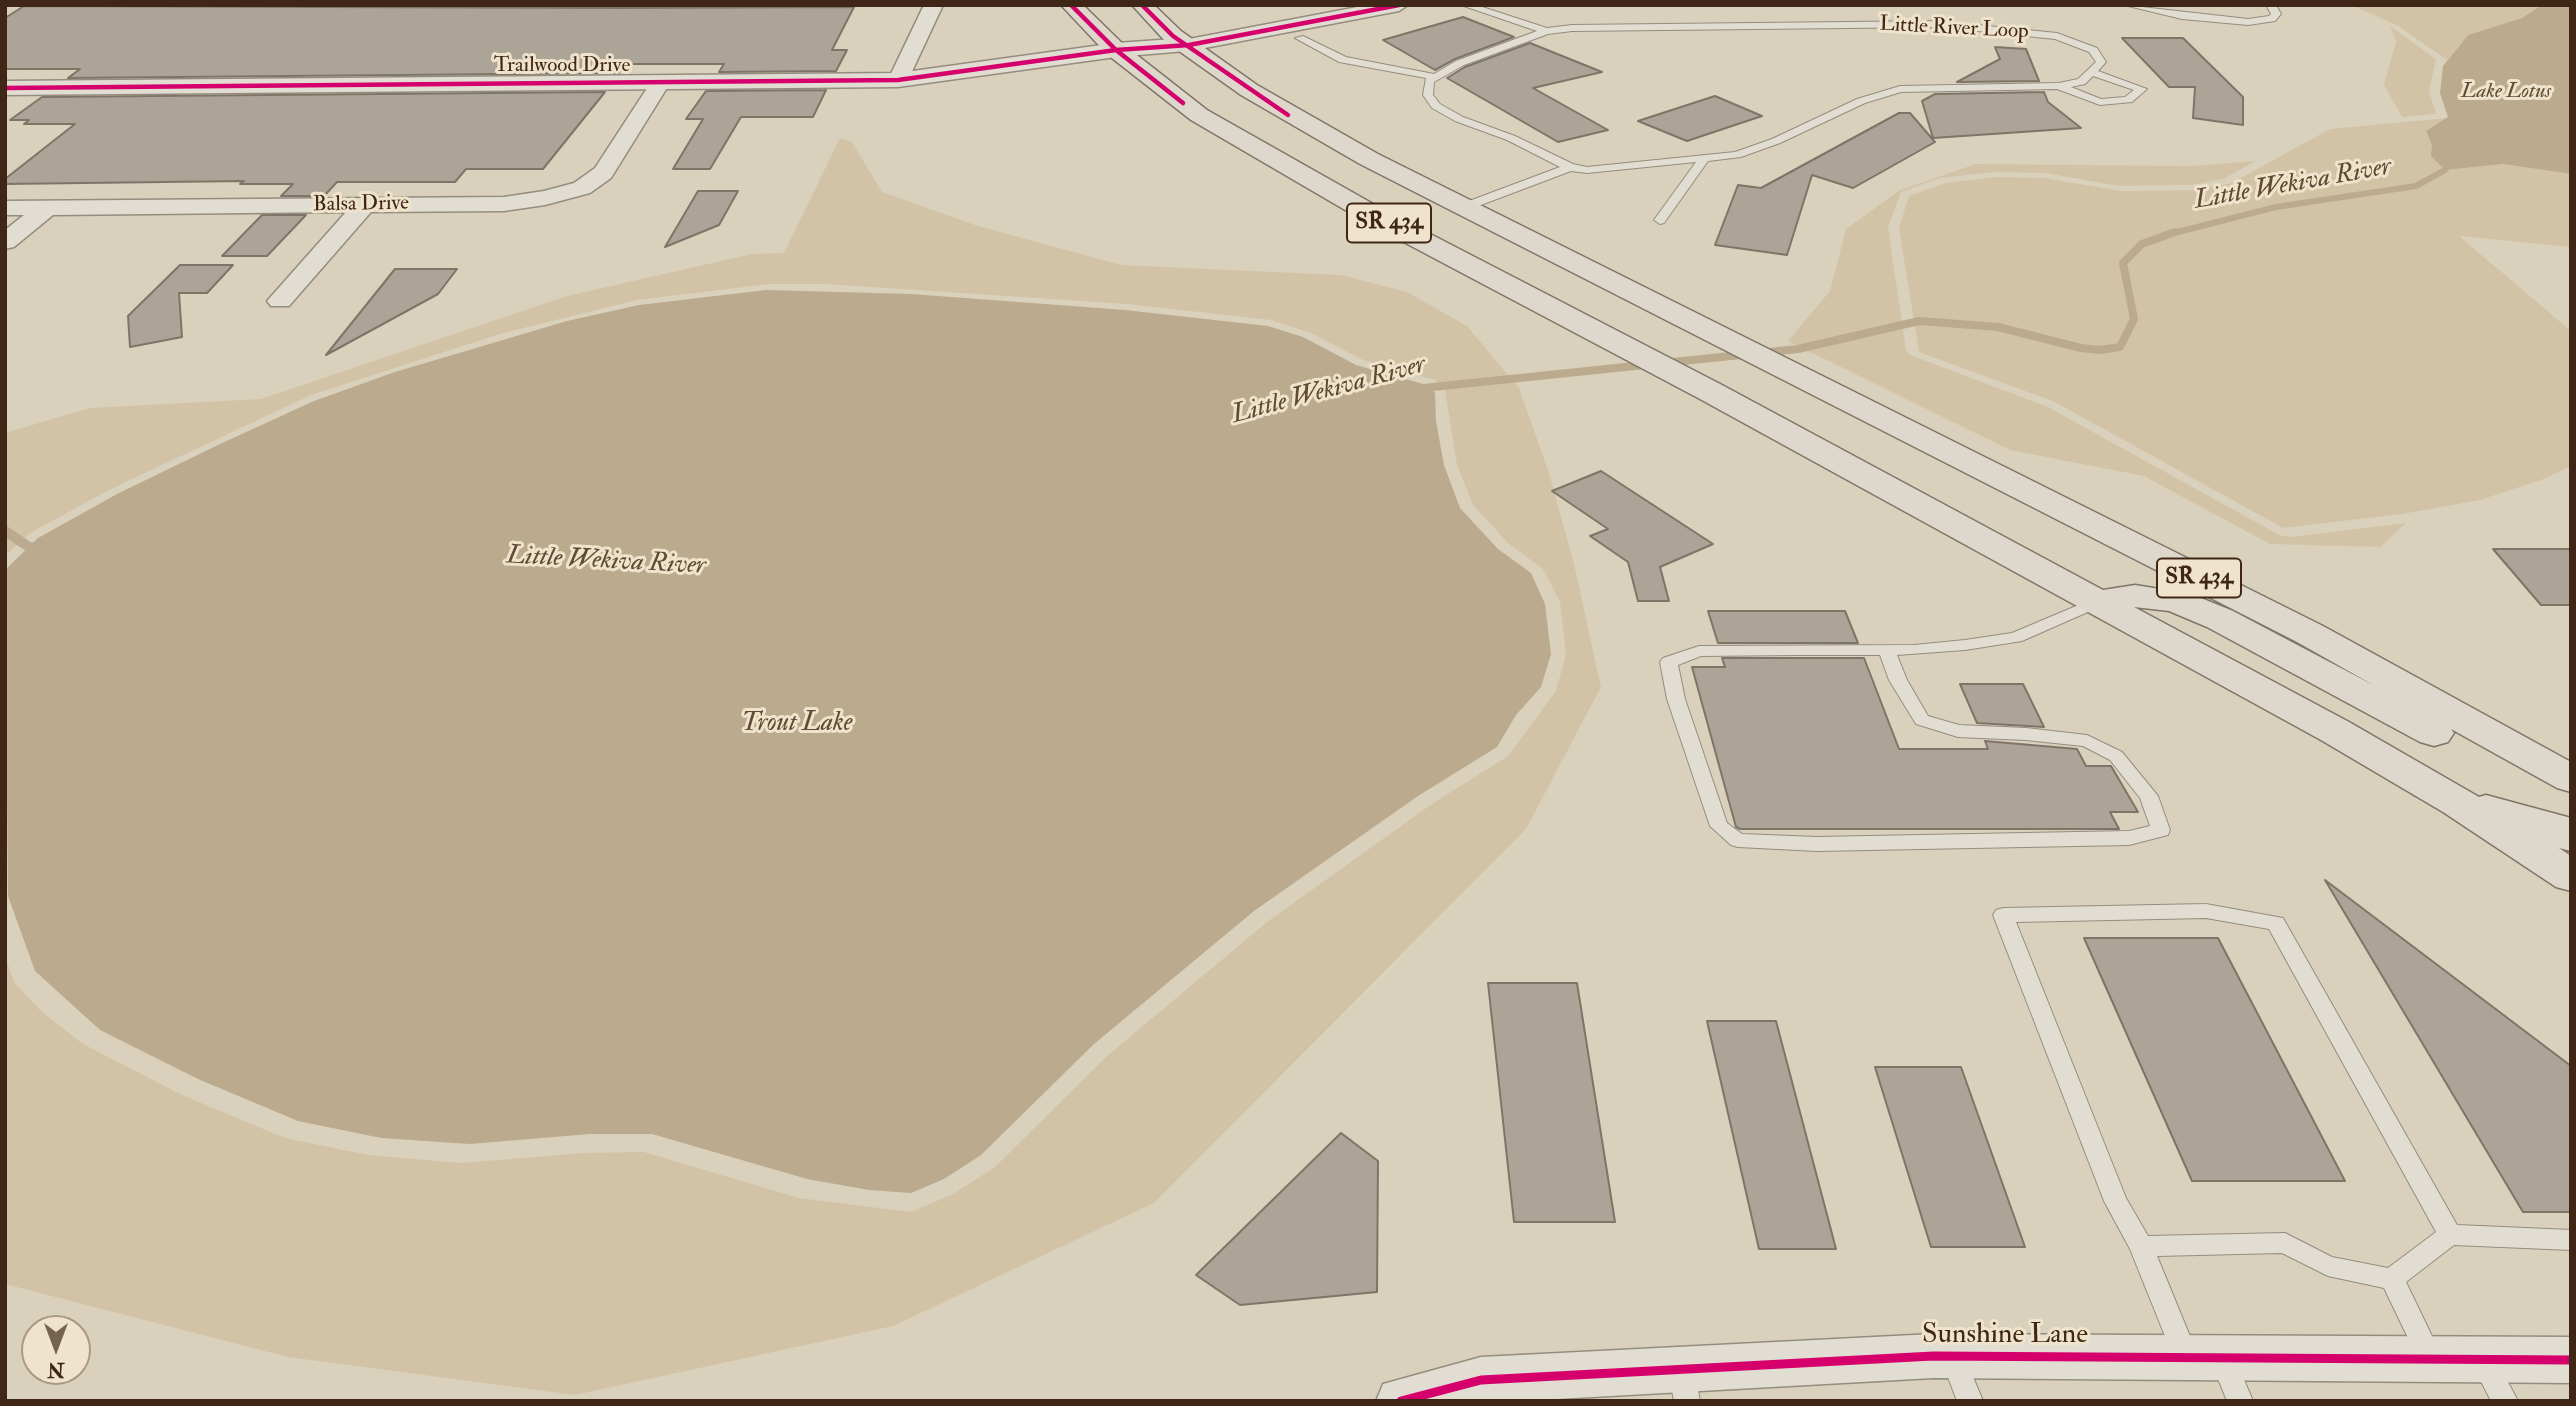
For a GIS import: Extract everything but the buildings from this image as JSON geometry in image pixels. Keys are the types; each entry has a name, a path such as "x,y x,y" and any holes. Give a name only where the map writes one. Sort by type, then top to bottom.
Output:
{"main road":[{"name":"SR 434","path":"1071,5 1116,50 1199,115 1373,215 1601,333 2100,601 2335,731 2457,802 2571,876"},
{"name":"SR 434","path":"1142,5 1181,41 1288,115 1704,330 2310,634 2570,778"},
{"path":"1199,115 1252,132 1404,205 1428,209 1465,207"},
{"path":"2100,601 2135,596 2178,602 2220,619 2491,763 2534,775 2570,778"},
{"path":"2457,802 2553,826 2571,837"}],"street":[{"path":"898,80 934,5"},
{"path":"1181,41 1349,5"},
{"path":"1181,41 1399,5"},
{"name":"Trailwood Drive","path":"5,88 898,80 1181,41"},
{"name":"Balsa Drive","path":"5,208 504,204 545,198 582,188 603,173 660,83"},
{"path":"280,301 365,205"},
{"path":"5,242 47,208"},
{"name":"Sunshine Lane","path":"1401,1401 1481,1380 1684,1385 1952,1356 2216,1372 2431,1359 2494,1380 2571,1360"}],"lane":[{"path":"1466,5 1546,31"},
{"path":"2129,5 2182,16 2235,22 2272,19 2276,14 2271,5"},
{"name":"Little River Loop","path":"1436,77 1460,63 1546,31 1572,28 1939,24 2038,33 2081,43 2094,50 2101,62 2093,73"},
{"path":"1300,38 1343,60 1436,77"},
{"path":"1436,77 1430,81 1428,95 1436,106 1570,167 1587,170 1737,155 1776,141 1861,101 1900,89 2059,86 2081,82 2093,73 2142,89 2128,100 2100,103 2059,86"},
{"path":"1660,220 1705,158"},
{"path":"1465,207 1570,167"},
{"path":"1886,650 1898,680 1922,720 1958,731 2026,734 2087,741 2116,756 2149,796 2161,830 2129,838 1817,844 1738,840 1719,826 1676,699 1669,662 1699,650 1886,650 1914,650 2016,636 2100,601"},
{"path":"2216,1372 2116,1201 2003,915 2206,911 2276,923 2450,1235"},
{"path":"2141,1246 2285,1243 2328,1266 2392,1279 2450,1235 2571,1240"},
{"path":"2392,1279 2431,1359"},
{"path":"1952,1356 1970,1401"}],"shaded area":[{"path":"2352,5 2542,5 2522,18 2468,35 2447,60 2398,26"},
{"path":"2390,26 2436,59 2429,91 2436,114 2402,117 2384,85 2396,42"},
{"path":"2448,118 2426,131 2445,170 2503,164 2571,174 2571,247 2459,236 2571,331 2571,466 2541,480 2480,500 2402,514 2283,528 2055,402 1919,352 1899,228 1909,196 1946,183 1997,177 2044,178 2121,191 2198,190 2232,183 2330,129"},
{"path":"840,138 852,142 882,192 975,225 1121,265 1341,275 1407,292 1467,326 1519,388 1549,473 1574,564 1601,687 1526,829 1154,1203 893,1326 575,1395 288,1357 5,1284 5,956 14,982 41,1011 83,1044 182,1095 285,1138 368,1155 461,1163 584,1153 644,1152 799,1198 911,1212 953,1194 995,1167 1107,1056 1267,922 1429,806 1508,756 1556,691 1566,654 1560,602 1543,569 1509,544 1473,505 1457,465 1445,390 1435,380 1363,360 1311,333 1271,320 1127,304 826,284 769,284 637,300 503,333 311,395 111,489 30,533 5,556 5,433 90,408 261,399 567,296 752,254 784,253"},
{"path":"2256,161 2223,179 2191,185 2119,186 2045,173 1994,172 1940,178 1901,192 1888,227 1906,350 1910,355 2048,407 2279,535 2291,537 2406,523 2380,547 2270,544 2144,476 2010,450 1788,341 1830,291 1846,229 1900,190 1976,164 2191,166"}],"water":[{"name":"Lake Lotus","path":"2542,5 2571,5 2571,174 2503,164 2445,170 2431,156 2432,145 2426,131 2448,117 2440,93 2443,66 2468,35 2522,18"},
{"name":"Trout Lake","path":"766,290 911,294 1125,310 1268,326 1303,337 1356,365 1427,385 1435,393 1436,421 1444,465 1460,508 1498,549 1531,573 1545,604 1551,654 1541,687 1516,715 1497,747 1418,796 1254,911 1094,1044 981,1155 944,1179 911,1193 869,1190 807,1179 652,1134 590,1134 470,1144 381,1138 298,1121 198,1079 100,1030 35,971 8,896 5,570 38,538 117,494 220,444 314,401 395,372 567,321 639,305"}],"waterway":[{"name":"Little Wekiva River","path":"2170,234 2276,207 2416,186 2445,170 2453,161"},
{"name":"Little Wekiva River","path":"1414,389 1798,349 1919,321 1998,327 2081,348 2100,350 2120,347 2134,319 2123,263 2142,244 2175,232"},
{"name":"Little Wekiva River","path":"5,531 29,547 43,548"}],"cycle path":[{"path":"1071,5 1116,50 1183,103"},
{"path":"1142,5 1173,36 1288,115"},
{"path":"5,88 898,80 1116,50 1189,45 1399,5"},
{"path":"1401,1401 1481,1380 1933,1356 2571,1360"}]}
